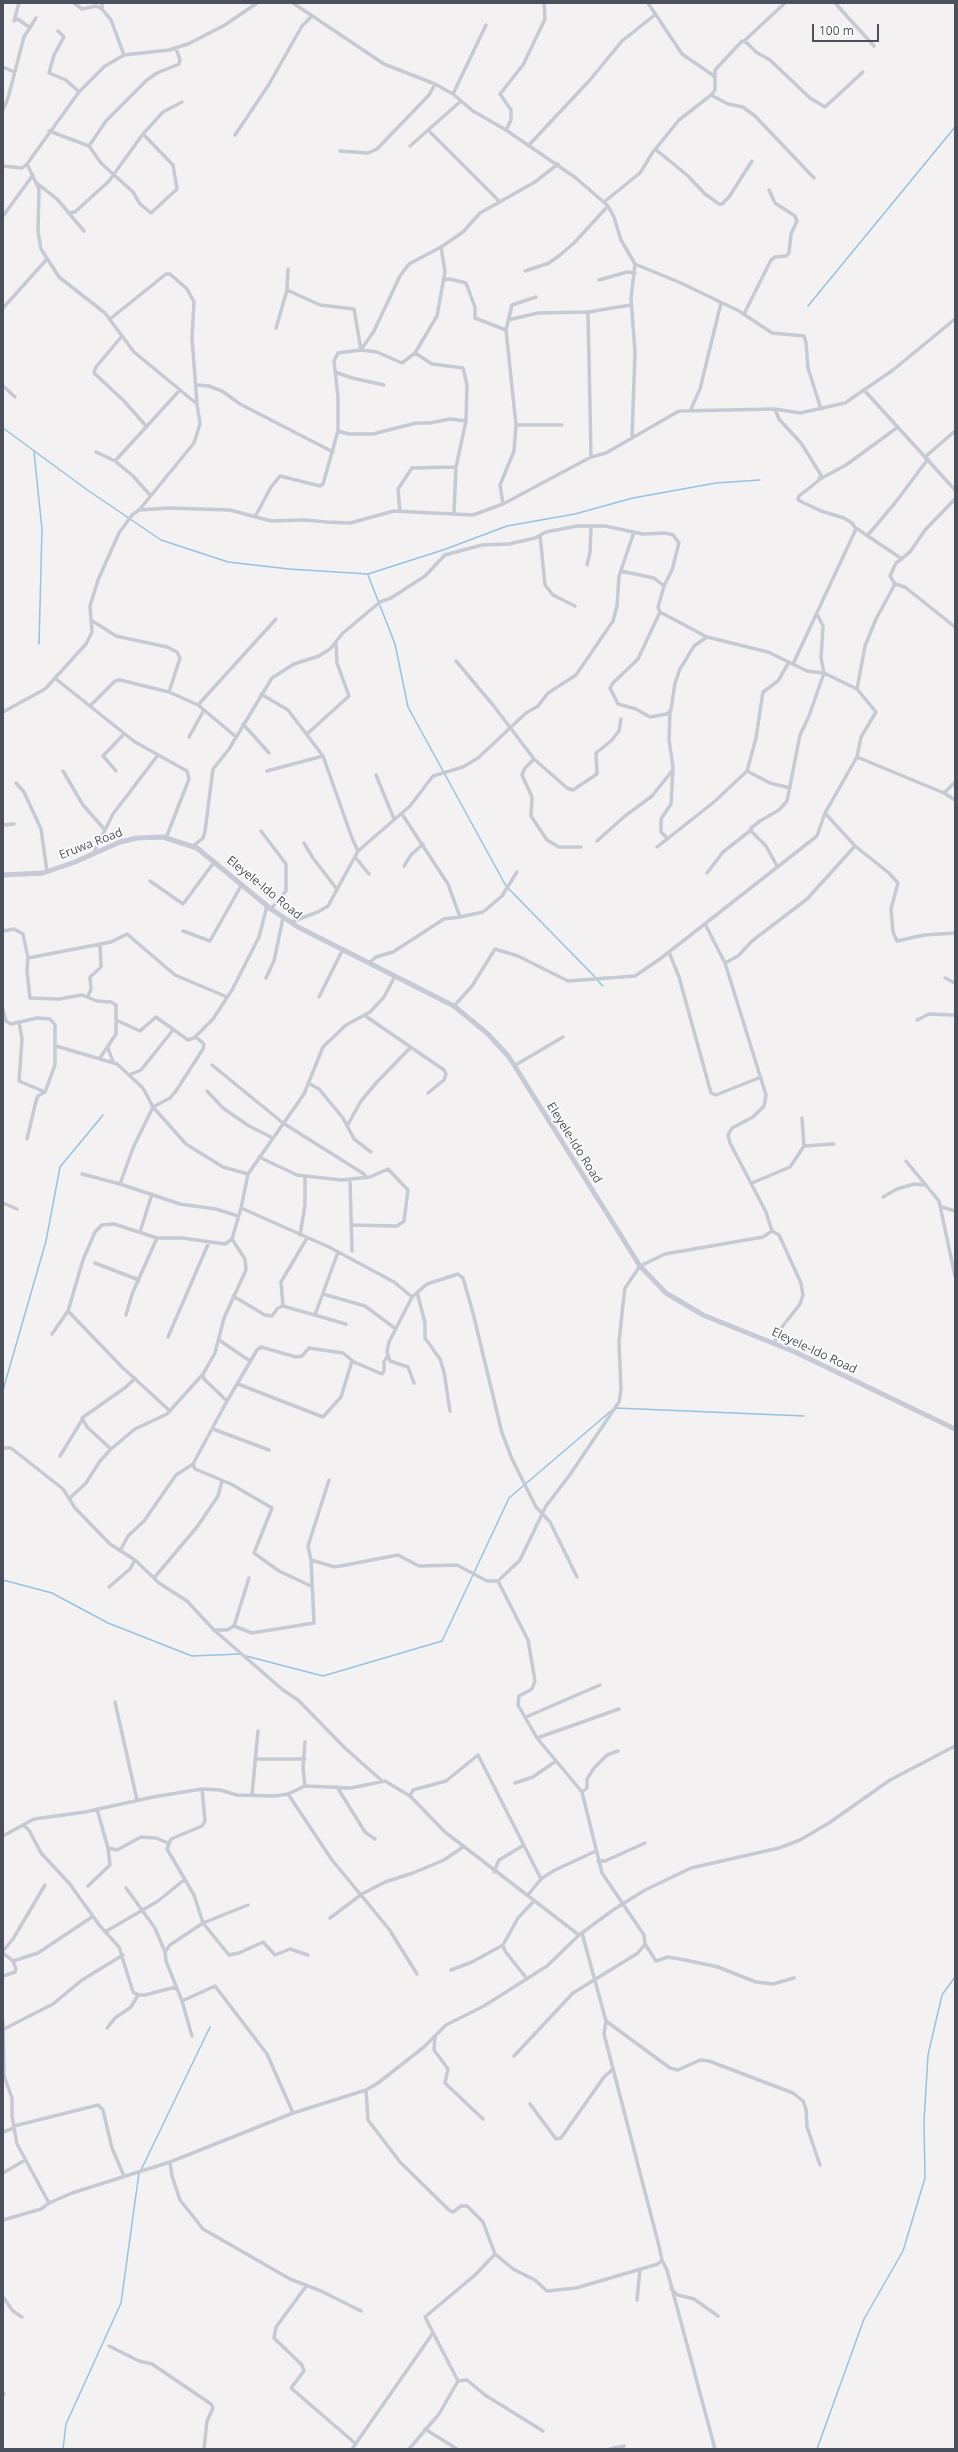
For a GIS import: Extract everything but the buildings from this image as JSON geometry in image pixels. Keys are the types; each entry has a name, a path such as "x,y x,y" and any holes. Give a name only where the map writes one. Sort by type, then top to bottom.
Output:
{"main road":[{"name":"Eruwa Road","path":"3,875 30,875 47,872 120,842 137,838 166,838 187,844"},
{"name":"Eleyele-Ido Road","path":"187,844 193,846 215,861 283,918 312,936 343,949 454,1006 488,1034 514,1066 640,1266 666,1292 691,1309 774,1343 955,1429"}],"street":[{"path":"18,3 14,21 18,19 30,28"},
{"path":"74,3 82,9 96,6 102,9 111,20 124,54"},
{"path":"102,9 103,3"},
{"path":"3,166 22,168 27,164 49,131 79,92 105,66 124,54 176,48 225,25 257,3"},
{"path":"292,3 384,64 435,84 453,94 473,111 506,130 558,164 608,206 614,217 620,240 635,264 631,306 635,352 632,438"},
{"path":"506,130 511,120 511,110 500,94 523,65 545,19 544,3"},
{"path":"648,3 682,54 692,64 714,76"},
{"path":"604,202 634,179 655,149 679,120 712,95 715,90 714,76 717,67 785,3"},
{"path":"835,3 874,46"},
{"path":"529,146 589,81 622,41 656,14"},
{"path":"235,136 268,86 302,26 312,16"},
{"path":"3,110 8,98 24,37 36,18"},
{"path":"453,94 486,25"},
{"path":"58,31 64,37 54,56 49,73 66,80 79,92"},
{"path":"744,41 770,60 810,98 825,107 863,72"},
{"path":"89,146 106,121 147,80 156,73 179,64 180,60 176,48"},
{"path":"3,67 14,72"},
{"path":"340,151 368,154 376,149 429,95 435,84"},
{"path":"712,95 728,104 742,107 755,116 814,178"},
{"path":"410,146 461,100"},
{"path":"68,213 75,212 114,176 162,112 182,102"},
{"path":"428,130 499,201"},
{"path":"49,131 89,146 114,176 133,192 140,204 150,213 154,212 177,191 173,165 144,134"},
{"path":"655,149 687,175 705,194 719,204 722,204 729,197 752,161"},
{"path":"27,164 38,184 57,199 84,231"},
{"path":"361,350 374,331 405,268 420,257 441,247 463,232 480,213 534,182 558,164"},
{"path":"3,216 33,175"},
{"path":"38,184 39,242 46,259 64,282 110,319 134,352 179,391 197,404"},
{"path":"744,314 771,260 775,257 786,256 789,253 791,234 797,221 795,216 775,203 769,190"},
{"path":"525,271 549,263 560,255 574,243 608,206"},
{"path":"255,516 271,487 280,476 320,486 323,484 338,431 338,397 334,361 338,353 361,350 390,356 402,363 415,353 437,316 445,268 441,247"},
{"path":"3,308 46,259"},
{"path":"635,264 681,283 744,314 772,333 804,336 808,368 821,409"},
{"path":"276,328 287,290 288,269"},
{"path":"599,280 627,272 635,273"},
{"path":"3,712 46,689 91,637 92,598 111,548 131,516 139,510 194,443 200,424 192,338 194,302 186,289 170,274 166,274 110,319"},
{"path":"443,280 450,279 466,283 475,307 475,318 506,330"},
{"path":"287,290 320,305 354,309 361,350"},
{"path":"503,504 500,485 514,451 516,425 506,330 512,305 536,297"},
{"path":"691,409 700,389 721,303"},
{"path":"508,320 538,313 588,312 631,306"},
{"path":"588,312 591,457"},
{"path":"139,510 197,508 230,510 278,521 301,520 350,523 385,512 400,511 474,515 503,504 591,457 606,453 679,411 691,409 750,411 775,409 800,413 845,403 893,370 955,319"},
{"path":"122,336 96,367 94,373 147,427"},
{"path":"415,353 432,364 459,366 463,368 467,385 466,421 456,467 454,513"},
{"path":"335,372 352,378 384,385"},
{"path":"196,385 209,386 222,391 240,404 333,452"},
{"path":"3,386 15,397"},
{"path":"864,390 955,490"},
{"path":"116,461 179,391"},
{"path":"775,409 779,419 809,454 820,472 820,479"},
{"path":"338,431 349,434 373,434 416,423 430,423 450,418 466,421"},
{"path":"516,425 562,425"},
{"path":"898,426 846,465 820,479 801,494 798,500 821,511 839,516 902,559"},
{"path":"867,536 926,458 955,431"},
{"path":"96,452 116,461 133,476 150,495"},
{"path":"400,511 398,489 412,468 456,467"},
{"path":"955,498 891,570 890,576 895,584 915,595 955,627"},
{"path":"587,565 590,552 591,526"},
{"path":"193,846 203,838 205,831 210,807 212,773 272,678 294,664 319,656 336,643 343,633 380,602 391,598 425,576 445,555 482,545 509,544 567,528 591,526 614,527 649,535 665,533 673,535 678,541 672,570 664,586 658,607 660,612 638,659 612,683 610,688 616,703 636,709 648,717 670,712"},
{"path":"657,847 714,802 748,771 756,738 763,692 778,681 791,663 817,614 856,528"},
{"path":"290,922 325,909 331,902 336,888 358,851 402,814 422,793 433,776 453,771 470,764 538,706 548,693 576,675 613,621 617,606 621,571 634,532"},
{"path":"540,535 545,585 554,595 575,606"},
{"path":"621,571 654,578 664,586"},
{"path":"857,689 865,646 876,619 895,584"},
{"path":"454,1006 472,986 495,949 518,956 568,981 635,976 669,952 817,836 825,813 857,757 861,737 876,712 857,689 824,673 807,671 768,652 707,637 660,612"},
{"path":"707,873 723,852 760,821 779,810 785,804 790,788 800,735 809,716 824,673 821,658 823,626 817,614"},
{"path":"198,705 276,619"},
{"path":"91,620 116,636 160,645 177,652 180,658 169,692"},
{"path":"668,839 661,832 662,819 671,804 672,770 669,740 670,712 675,683 680,669 694,646 707,637"},
{"path":"307,734 349,696 337,663 336,643"},
{"path":"456,661 534,759 567,788 573,790 598,774 596,753 611,741 619,731 621,719"},
{"path":"56,679 124,734 187,771 189,776 166,838"},
{"path":"90,706 117,679 169,692 198,705 235,736"},
{"path":"261,694 288,710 323,756 358,851"},
{"path":"188,738 204,710"},
{"path":"243,724 269,752"},
{"path":"116,771 103,756 124,734"},
{"path":"93,854 113,814 158,755"},
{"path":"267,771 323,756"},
{"path":"857,757 944,793 955,800"},
{"path":"534,759 525,768 522,775 532,797 531,816 547,840 553,845 559,847 581,847"},
{"path":"597,841 625,816 652,796 672,770"},
{"path":"63,771 83,805 105,830"},
{"path":"748,771 770,783 790,788"},
{"path":"376,775 394,820"},
{"path":"944,793 955,782"},
{"path":"16,783 24,792 41,829 47,872"},
{"path":"825,813 855,846 889,873 898,883 891,909 893,932 897,941 924,935 955,933"},
{"path":"402,814 448,884 460,917"},
{"path":"3,825 14,824"},
{"path":"116,1020 140,1031 145,1029 155,1017 188,1040 196,1037 213,1019 258,941 269,907 286,891 286,864 261,830"},
{"path":"751,830 766,846 777,866"},
{"path":"304,843 313,858 336,888"},
{"path":"404,866 423,844"},
{"path":"725,963 738,956 752,941 807,899 855,846"},
{"path":"355,857 369,874"},
{"path":"150,881 183,904 215,861"},
{"path":"369,963 376,957 393,952 444,919 483,912 502,896 517,872"},
{"path":"183,931 210,941 242,884"},
{"path":"266,978 274,961 283,918"},
{"path":"704,924 725,963 766,1095 764,1106 753,1117 732,1128 728,1135 730,1143 769,1218 772,1231 779,1235 801,1283 804,1295 800,1304 782,1327 774,1343"},
{"path":"3,931 14,928 21,931 28,958 27,971 30,998 59,999 88,996 97,1001 111,1002 116,1005 116,1034 100,1058"},
{"path":"28,958 100,945 129,935 174,975 194,985 227,997"},
{"path":"88,996 91,989 90,977 101,967 100,945"},
{"path":"319,997 343,949"},
{"path":"669,952 679,977 711,1093 716,1095 761,1076"},
{"path":"52,1334 68,1311 83,1260 99,1227 104,1224 114,1224 157,1238 225,1244 232,1239 241,1208 248,1174 304,1094 317,1058 330,1039 346,1025 364,1015 384,997 395,976"},
{"path":"945,978 955,983"},
{"path":"3,1012 8,1023 38,1018 53,1021 56,1046 55,1065 45,1092 38,1096 36,1101 27,1139"},
{"path":"917,1020 929,1014 955,1015"},
{"path":"364,1015 411,1047 446,1074 444,1080 428,1092"},
{"path":"20,1022 22,1039 19,1081 45,1092"},
{"path":"129,1075 141,1070 173,1030"},
{"path":"120,1184 133,1148 153,1107 170,1098 204,1049 204,1044 196,1037"},
{"path":"514,1066 563,1037"},
{"path":"56,1046 113,1062 143,1088 153,1107 186,1144 223,1167 248,1174"},
{"path":"347,1126 358,1107 373,1087 411,1047"},
{"path":"108,1048 113,1062"},
{"path":"212,1065 283,1123 364,1174 366,1178"},
{"path":"308,1083 319,1089 347,1126 354,1139 371,1152"},
{"path":"207,1092 223,1108 249,1126 273,1138"},
{"path":"802,1118 804,1146"},
{"path":"752,1183 788,1168 804,1146 809,1144 834,1144"},
{"path":"259,1157 279,1168 305,1176 350,1180 366,1178 388,1169 405,1186 408,1194 404,1221 397,1226 351,1224"},
{"path":"906,1161 936,1194 942,1207 955,1276"},
{"path":"82,1174 120,1184 180,1204 216,1209 238,1216"},
{"path":"300,1235 305,1205 305,1176"},
{"path":"350,1180 352,1251"},
{"path":"883,1197 914,1184 927,1185"},
{"path":"140,1232 152,1194"},
{"path":"3,1203 17,1209"},
{"path":"942,1207 955,1211"},
{"path":"241,1208 270,1219 300,1235 338,1252 394,1282 412,1297"},
{"path":"312,1560 335,1567 398,1555 419,1566 457,1565 487,1581 498,1580 520,1560 543,1512 619,1402 621,1390 619,1342 625,1288 640,1266 664,1254 763,1237 772,1231"},
{"path":"126,1315 157,1238"},
{"path":"283,1306 281,1282 307,1238"},
{"path":"70,1498 86,1483 100,1461 111,1449 135,1429 170,1411 203,1374 219,1340 224,1318 233,1296 246,1270 246,1264 232,1239"},
{"path":"168,1337 209,1242"},
{"path":"315,1315 338,1252"},
{"path":"95,1263 139,1280"},
{"path":"414,1383 408,1367 390,1361 388,1355 389,1342 412,1297 417,1292 427,1284 450,1275 458,1274 463,1278 478,1328 502,1433 534,1504 543,1512 577,1577"},
{"path":"417,1292 425,1323 425,1338 440,1359 444,1372 450,1411"},
{"path":"323,1294 365,1306 396,1330"},
{"path":"233,1296 265,1315 272,1316 278,1308 283,1306 346,1324"},
{"path":"68,1311 170,1411"},
{"path":"219,1340 250,1361"},
{"path":"120,1551 128,1536 144,1520 176,1475 193,1464 250,1361 262,1347 296,1357 302,1356 306,1350 311,1348 343,1353 352,1361 382,1374 384,1371 384,1362 388,1355"},
{"path":"238,1384 323,1417 341,1397 352,1361"},
{"path":"203,1374 204,1380 227,1401"},
{"path":"60,1456 82,1420 135,1378"},
{"path":"82,1420 111,1449"},
{"path":"213,1429 269,1450"},
{"path":"3,1448 11,1448 38,1468 70,1498 75,1508 110,1544 135,1560 159,1583 187,1601 214,1630 283,1690 298,1700 344,1748 382,1780 410,1796 445,1832 463,1847 494,1872 581,1934 606,2021 604,2034 662,2260 667,2270 715,2449"},
{"path":"193,1464 195,1470 222,1481 272,1508 254,1551 256,1556 296,1580 311,1586"},
{"path":"234,1626 252,1633 313,1624 311,1586 312,1560 308,1546 329,1480"},
{"path":"154,1578 197,1527 218,1496 222,1481"},
{"path":"109,1587 130,1569 135,1560"},
{"path":"214,1630 227,1630 234,1626 249,1578"},
{"path":"498,1580 521,1624 530,1650 535,1685 532,1690 521,1694 517,1700 537,1738 582,1792 602,1873 644,1935 645,1944 656,1960 668,1957 692,1961 718,1967 756,1982 773,1984 794,1978"},
{"path":"526,1717 600,1685"},
{"path":"115,1702 137,1800"},
{"path":"537,1738 619,1709"},
{"path":"252,1795 258,1731"},
{"path":"305,1742 305,1759 303,1768 305,1786"},
{"path":"3,2220 41,2209 49,2202 170,2162 293,2113 366,2090 378,2083 435,2037 446,2025 547,1966 581,1934 623,1903 675,1874 707,1864 779,1848 800,1840 829,1823 890,1780 955,1746"},
{"path":"582,1792 587,1788 587,1779 594,1768 607,1755 618,1751"},
{"path":"410,1796 413,1790 446,1781 478,1755 541,1879"},
{"path":"255,1759 305,1759"},
{"path":"515,1783 533,1777 556,1761"},
{"path":"3,1836 34,1819 97,1809 137,1800 202,1789 252,1795 288,1794 305,1786 367,1786 382,1780"},
{"path":"337,1787 365,1832 375,1839"},
{"path":"202,1789 205,1821 202,1826 172,1839 168,1844 167,1849 194,1895 203,1923 229,1955 238,1954 263,1942 275,1955 290,1949 308,1955"},
{"path":"288,1794 332,1860 362,1894 389,1929 417,1974"},
{"path":"88,1886 110,1865 108,1848 97,1809"},
{"path":"23,1825 29,1830 41,1854 69,1883 92,1917 116,1943 123,1955 133,1992 138,1996"},
{"path":"108,1848 117,1850 141,1837 156,1838 168,1844"},
{"path":"598,1861 606,1861 645,1843"},
{"path":"494,1872 500,1860 524,1845"},
{"path":"330,1918 362,1894 385,1882 413,1874 444,1860 463,1847"},
{"path":"528,1895 541,1879 555,1870 596,1851"},
{"path":"105,1932 158,1901 184,1880"},
{"path":"3,1976 15,1972 16,1969 13,1961 3,1952 13,1939 45,1885"},
{"path":"126,1888 155,1928 182,2001 192,2036"},
{"path":"451,1970 472,1962 503,1945 518,1918 534,1901"},
{"path":"165,1952 170,1945 203,1923 248,1905"},
{"path":"13,1961 38,1953 92,1917"},
{"path":"514,2056 574,1994 638,1953 645,1944"},
{"path":"503,1945 505,1951 527,1979"},
{"path":"4,2027 53,2004 82,1980 123,1955"},
{"path":"182,2001 215,1986 267,2054 293,2113"},
{"path":"107,2028 115,2018 131,2007 138,1996 176,1987"},
{"path":"3,2021 4,2076 12,2098 14,2127 18,2144 25,2160 49,2202"},
{"path":"606,2021 670,2068 678,2070 700,2060 709,2061 793,2093 803,2101 806,2109 807,2127 820,2165"},
{"path":"435,2037 434,2050 448,2068 445,2083 483,2119"},
{"path":"530,2104 556,2139 561,2138 604,2078 613,2069"},
{"path":"278,2081 293,2113"},
{"path":"366,2090 368,2120 371,2127 400,2162 449,2210 453,2212 464,2205 478,2217 483,2222 495,2254 551,2292 576,2288 658,2264 662,2260"},
{"path":"3,2132 14,2127 98,2105 103,2110 112,2148 124,2176"},
{"path":"3,2173 25,2160"},
{"path":"170,2162 172,2176 180,2200 198,2224 263,2265 361,2311"},
{"path":"458,2381 425,2317 475,2275 495,2254"},
{"path":"637,2300 640,2269"},
{"path":"307,2285 276,2327 274,2338 302,2365 304,2371 291,2388 356,2444"},
{"path":"671,2289 678,2295 694,2299 718,2316"},
{"path":"3,2296 13,2311 22,2317"},
{"path":"352,2449 433,2333"},
{"path":"109,2346 139,2361 152,2364 211,2404 213,2408 207,2421 204,2449"},
{"path":"458,2381 467,2380 485,2395 543,2431"},
{"path":"409,2449 439,2414 458,2381"},
{"path":"425,2429 457,2449"},
{"path":"610,2449 624,2446"}],"waterway":[{"path":"808,306 955,127"},
{"path":"3,428 86,489 161,540 228,562 289,569 368,574 443,550 507,526 575,514 633,498 716,483 760,480"},
{"path":"34,452 42,529 39,644"},
{"path":"368,575 395,644 408,707 506,886 595,977"},
{"path":"597,980 603,986"},
{"path":"3,1390 46,1241 60,1167 103,1115"},
{"path":"616,1408 804,1416"},
{"path":"246,1656 323,1676 442,1641 509,1498 611,1411"},
{"path":"3,1580 52,1593 108,1623 192,1656 240,1654"},
{"path":"817,2449 864,2319 903,2251 925,2178 924,2121 928,2055 942,1995 955,1977"},
{"path":"141,2170 210,2027"},
{"path":"63,2449 66,2424 121,2303 139,2173"}]}
